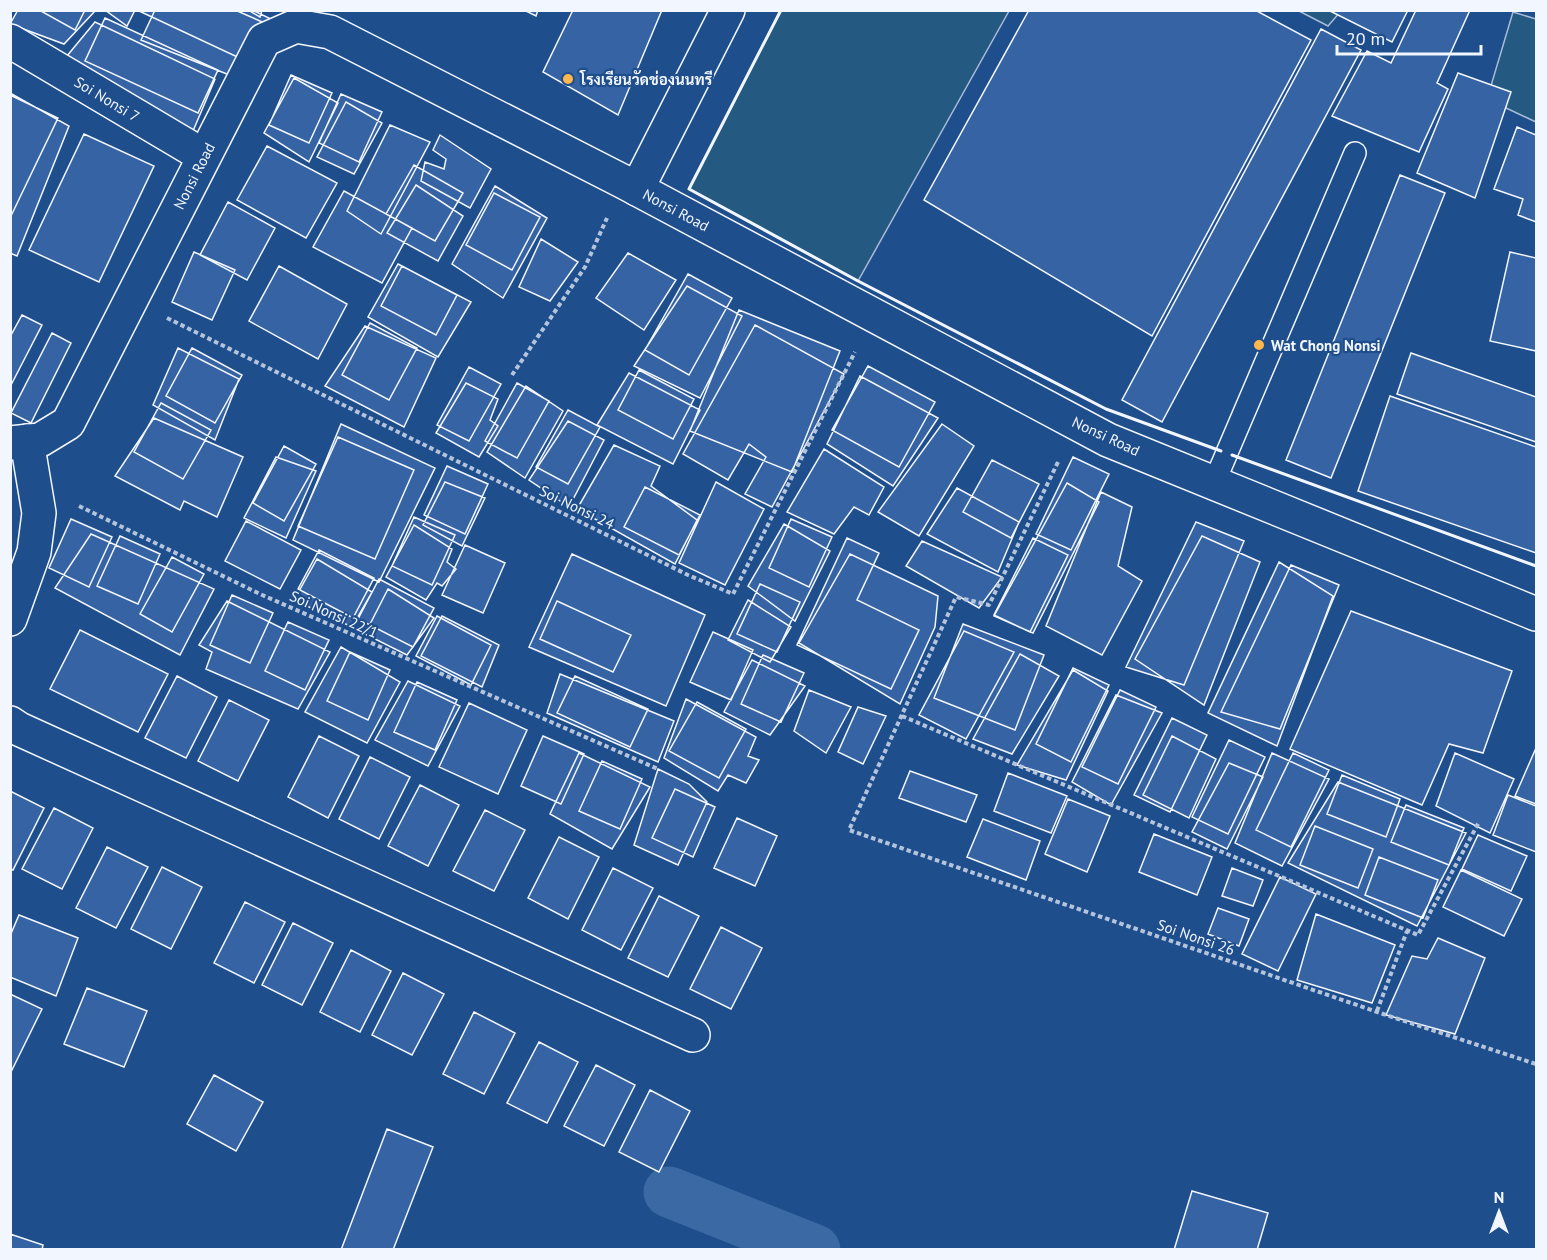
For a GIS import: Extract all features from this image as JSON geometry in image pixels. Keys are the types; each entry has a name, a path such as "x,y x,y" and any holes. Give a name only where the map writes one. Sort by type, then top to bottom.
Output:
{"street":[{"path":"630,186 728,10"},
{"name":"Nonsi Road","path":"19,442 40,440 68,423 264,40 296,26 330,32 630,186 1108,440 1536,614"},
{"name":"Soi Nonsi 7","path":"10,41 204,156"},
{"path":"10,619 34,552 39,513 19,442"},
{"path":"10,723 29,734 693,1035"}],"lane":[{"path":"1214,483 1355,153"}],"path":[{"path":"512,375 585,267 630,186"},
{"name":"Soi Nonsi 24","path":"131,301 688,575 733,594 874,315"},
{"path":"1077,423 989,605 956,597 902,716 1418,935 1479,822"},
{"name":"Soi Nonsi 22/1","path":"75,504 260,594 658,769"},
{"name":"Soi Nonsi 26","path":"902,716 849,830 1377,1012 1536,1064"},
{"path":"1377,1012 1407,930"}],"shaded area":[{"path":"781,10 1009,11 858,281 689,189"},
{"path":"1299,11 1341,11 1328,26"},
{"path":"1513,12 1536,19 1536,122 1487,99"}],"building":[{"path":"18,10 96,10 64,44 10,24"},
{"path":"39,10 85,10 75,30"},
{"path":"105,10 135,10 127,26"},
{"path":"137,10 252,10 269,18 248,62"},
{"path":"155,10 235,10 267,24 232,76 141,40"},
{"path":"248,10 262,10 260,17"},
{"path":"524,10 538,10 536,16"},
{"path":"573,10 662,10 618,115 543,72"},
{"path":"1029,10 1255,10 1311,40 1152,336 924,200"},
{"path":"1328,10 1408,10 1392,42"},
{"path":"1416,10 1470,10 1437,83 1448,89 1419,152 1332,116 1367,51 1391,63"},
{"path":"105,18 218,70 198,113 85,61"},
{"path":"95,22 215,79 193,131 62,62"},
{"path":"1321,29 1361,50 1162,422 1122,400"},
{"path":"1458,73 1511,92 1475,198 1417,173"},
{"path":"291,75 332,93 309,143 269,125"},
{"path":"294,78 338,103 309,162 264,133"},
{"path":"10,93 69,126 17,256 10,253"},
{"path":"341,94 382,112 359,162 319,143"},
{"path":"10,95 58,118 10,218"},
{"path":"346,102 382,123 354,174 317,157"},
{"path":"390,125 430,142 381,234 347,211"},
{"path":"1517,127 1536,135 1536,222 1518,215 1523,199 1494,189"},
{"path":"84,134 154,166 99,282 29,250"},
{"path":"440,135 491,169 470,208 421,181 425,162 444,169 446,159 433,150"},
{"path":"267,146 337,183 306,238 237,200"},
{"path":"414,165 463,193 435,241 386,214"},
{"path":"1400,175 1445,193 1331,478 1286,460"},
{"path":"416,185 463,216 438,261 387,233"},
{"path":"495,186 547,218 503,298 452,264"},
{"path":"344,191 412,228 382,283 313,247"},
{"path":"494,193 540,217 512,270 466,245"},
{"path":"228,202 275,228 247,280 200,255"},
{"path":"541,239 578,262 550,301 519,287"},
{"path":"194,252 235,270 212,320 172,302"},
{"path":"1510,252 1536,258 1536,351 1490,341"},
{"path":"628,253 676,280 644,330 596,298"},
{"path":"398,264 471,302 438,357 368,317"},
{"path":"279,266 347,304 318,359 249,321"},
{"path":"402,266 457,295 436,335 381,306"},
{"path":"688,274 732,298 689,375 645,350"},
{"path":"687,286 742,316 700,398 634,366"},
{"path":"739,310 840,351 792,472 690,431"},
{"path":"22,315 42,325 10,387 10,337"},
{"path":"370,323 417,348 389,400 342,375"},
{"path":"755,325 844,374 772,507 745,494 766,457 749,444 728,480 683,454"},
{"path":"365,326 436,358 404,427 325,386"},
{"path":"52,333 71,343 31,423 11,413"},
{"path":"178,348 239,379 215,440 153,405"},
{"path":"192,348 242,375 215,423 166,396"},
{"path":"1411,353 1536,397 1536,442 1397,394"},
{"path":"868,366 935,402 899,467 832,430"},
{"path":"469,367 501,384 469,441 437,425"},
{"path":"639,370 694,399 673,439 618,410"},
{"path":"629,373 700,410 673,464 597,425"},
{"path":"860,376 938,418 893,486 827,444"},
{"path":"466,383 498,399 490,420 498,426 479,457 436,433"},
{"path":"517,383 549,401 517,458 485,441"},
{"path":"526,386 563,411 525,478 487,452"},
{"path":"1390,396 1536,447 1536,553 1358,491"},
{"path":"161,403 211,430 183,479 134,452"},
{"path":"568,410 600,427 568,484 536,467"},
{"path":"154,418 243,457 217,517 184,501 180,510 115,476"},
{"path":"568,421 604,440 569,507 529,480"},
{"path":"341,424 435,468 379,582 293,540"},
{"path":"942,424 974,446 919,536 878,512"},
{"path":"338,437 414,470 375,559 298,526"},
{"path":"614,445 660,466 651,486 697,520 675,564 577,509"},
{"path":"284,446 316,464 284,521 253,503"},
{"path":"824,449 884,487 869,515 854,507 834,534 787,512"},
{"path":"276,457 316,471 286,538 244,518"},
{"path":"1073,457 1109,474 1071,550 1036,534"},
{"path":"992,460 1039,484 1011,538 963,512"},
{"path":"447,466 488,484 465,534 424,515"},
{"path":"445,482 485,498 462,546 423,525"},
{"path":"716,482 764,509 725,585 679,563"},
{"path":"1067,483 1099,502 1033,633 994,616"},
{"path":"645,487 700,515 679,555 624,527"},
{"path":"957,488 1019,522 998,572 927,534"},
{"path":"1101,492 1132,507 1118,566 1142,581 1102,655 1046,626"},
{"path":"414,517 455,535 432,585 392,566"},
{"path":"71,519 112,537 89,587 49,568"},
{"path":"791,519 832,537 809,587 769,568"},
{"path":"246,521 301,550 280,589 225,561"},
{"path":"1196,522 1244,541 1184,685 1126,667"},
{"path":"784,524 830,551 795,621 748,586"},
{"path":"414,525 452,549 447,562 456,569 442,586 437,583 426,600 386,577"},
{"path":"91,534 214,589 180,655 55,588"},
{"path":"120,536 160,554 138,604 97,586"},
{"path":"1202,536 1260,562 1204,705 1135,659"},
{"path":"847,538 879,553 857,600 919,630 891,689 797,645"},
{"path":"1033,538 1068,555 1030,632 994,615"},
{"path":"922,541 1002,577 979,608 906,566"},
{"path":"465,545 505,563 483,613 442,595"},
{"path":"319,550 374,578 353,618 298,589"},
{"path":"572,554 705,615 666,706 529,647"},
{"path":"850,554 938,596 935,627 900,704 799,643"},
{"path":"172,557 204,574 172,632 140,614"},
{"path":"317,559 372,592 352,627 294,600"},
{"path":"1279,562 1333,596 1277,746 1208,713"},
{"path":"1291,565 1339,585 1280,729 1221,712"},
{"path":"379,579 434,608 413,647 358,619"},
{"path":"760,584 800,602 777,652 737,634"},
{"path":"388,589 434,618 407,655 365,634"},
{"path":"232,595 273,613 250,663 210,645"},
{"path":"748,600 791,627 770,662 728,640"},
{"path":"227,601 330,652 298,709 206,669 212,652 199,645"},
{"path":"557,601 631,635 613,672 540,639"},
{"path":"1351,611 1512,671 1483,753 1449,744 1422,805 1290,749"},
{"path":"437,616 491,645 471,685 416,656"},
{"path":"442,616 499,645 482,687 421,656"},
{"path":"288,622 329,640 305,690 265,671"},
{"path":"963,624 1044,655 1015,730 934,698"},
{"path":"80,630 168,674 138,732 50,689"},
{"path":"964,631 1014,652 966,739 919,715"},
{"path":"713,632 753,650 731,700 690,682"},
{"path":"341,647 400,682 367,743 305,712"},
{"path":"350,652 390,670 368,720 327,701"},
{"path":"1020,654 1059,676 1012,754 973,739"},
{"path":"763,655 804,673 781,722 741,704"},
{"path":"752,660 805,686 770,735 724,712"},
{"path":"1073,668 1109,685 1071,762 1036,744"},
{"path":"1073,670 1108,691 1066,780 1017,765"},
{"path":"560,674 674,721 658,762 547,713"},
{"path":"177,676 217,697 186,758 145,738"},
{"path":"575,676 648,709 630,747 557,713"},
{"path":"408,681 460,706 428,766 375,740"},
{"path":"417,682 457,700 435,750 394,732"},
{"path":"809,690 851,707 826,753 794,731"},
{"path":"1120,690 1156,707 1118,784 1082,767"},
{"path":"1116,695 1162,713 1111,805 1072,782"},
{"path":"686,699 756,737 748,756 759,760 746,783 728,775 718,791 664,758"},
{"path":"229,700 269,720 238,781 198,761"},
{"path":"697,702 746,729 719,778 669,751"},
{"path":"469,703 527,730 498,794 439,767"},
{"path":"858,707 886,716 863,764 838,752"},
{"path":"1172,718 1207,735 1170,812 1134,795"},
{"path":"319,736 359,756 328,818 288,797"},
{"path":"543,736 584,754 561,804 521,786"},
{"path":"1172,736 1216,759 1189,818 1143,795"},
{"path":"1229,740 1265,757 1228,834 1192,817"},
{"path":"1536,748 1536,804 1515,796"},
{"path":"579,753 650,787 612,849 550,814"},
{"path":"1272,753 1329,779 1282,866 1235,843"},
{"path":"1293,753 1329,770 1291,847 1256,830"},
{"path":"1455,753 1514,779 1490,833 1436,806"},
{"path":"370,757 410,777 379,839 339,819"},
{"path":"602,761 642,779 620,829 579,811"},
{"path":"1229,763 1263,777 1227,849 1192,832"},
{"path":"658,769 689,784 707,802 678,865 634,845"},
{"path":"910,771 977,795 966,822 899,798"},
{"path":"1008,773 1067,796 1051,833 994,811"},
{"path":"1342,775 1400,799 1386,837 1327,814"},
{"path":"1338,782 1466,833 1417,926 1288,863"},
{"path":"420,785 459,805 428,866 388,846"},
{"path":"675,789 715,807 693,857 652,838"},
{"path":"10,791 44,808 13,870 10,869"},
{"path":"1508,795 1536,806 1536,852 1493,835"},
{"path":"1068,799 1110,816 1087,872 1045,854"},
{"path":"1406,805 1464,828 1449,865 1391,842"},
{"path":"54,808 93,828 62,889 22,869"},
{"path":"485,810 525,830 494,891 453,871"},
{"path":"737,818 777,836 755,886 714,868"},
{"path":"983,819 1040,841 1026,880 967,857"},
{"path":"1315,826 1373,849 1358,888 1300,865"},
{"path":"1154,834 1212,857 1197,895 1139,872"},
{"path":"1478,835 1527,856 1511,891 1462,869"},
{"path":"559,837 599,857 568,919 528,898"},
{"path":"107,847 148,867 116,928 76,908"},
{"path":"1379,857 1438,880 1423,918 1365,895"},
{"path":"162,867 202,887 171,949 131,929"},
{"path":"613,868 653,888 621,950 582,930"},
{"path":"1232,868 1263,880 1253,906 1222,896"},
{"path":"1461,870 1522,899 1504,936 1443,907"},
{"path":"1280,877 1316,894 1278,971 1242,954"},
{"path":"659,896 699,916 668,977 628,958"},
{"path":"245,902 285,922 254,983 214,963"},
{"path":"1218,908 1249,919 1239,946 1208,934"},
{"path":"1316,914 1395,945 1372,1003 1297,980"},
{"path":"19,915 78,938 56,996 10,977 10,936"},
{"path":"293,923 333,943 302,1005 262,985"},
{"path":"721,927 762,948 731,1009 690,989"},
{"path":"1438,938 1485,958 1455,1034 1386,1015 1412,956 1427,959"},
{"path":"351,950 391,971 360,1032 320,1012"},
{"path":"403,973 444,994 412,1055 372,1035"},
{"path":"87,988 147,1011 124,1067 64,1044"},
{"path":"10,994 42,1009 10,1074"},
{"path":"474,1012 515,1033 484,1094 443,1074"},
{"path":"539,1042 578,1062 547,1123 507,1103"},
{"path":"596,1065 635,1085 604,1146 564,1126"},
{"path":"214,1075 263,1102 236,1151 187,1124"},
{"path":"650,1090 690,1111 659,1172 619,1152"},
{"path":"387,1129 433,1147 393,1250 341,1250"},
{"path":"1192,1191 1268,1213 1257,1250 1174,1250"},
{"path":"10,1234 43,1245 42,1250 10,1250"}],"waterway":[{"path":"669,1192 815,1250"}],"wall":[{"path":"781,10 689,189 858,281 1106,409 1221,451"},
{"path":"1232,455 1536,566"}],"place":[{"name":"โรงเรียนวัดช่องนนทรี","path":"568,79"},
{"name":"Wat Chong Nonsi","path":"1259,345"}]}
